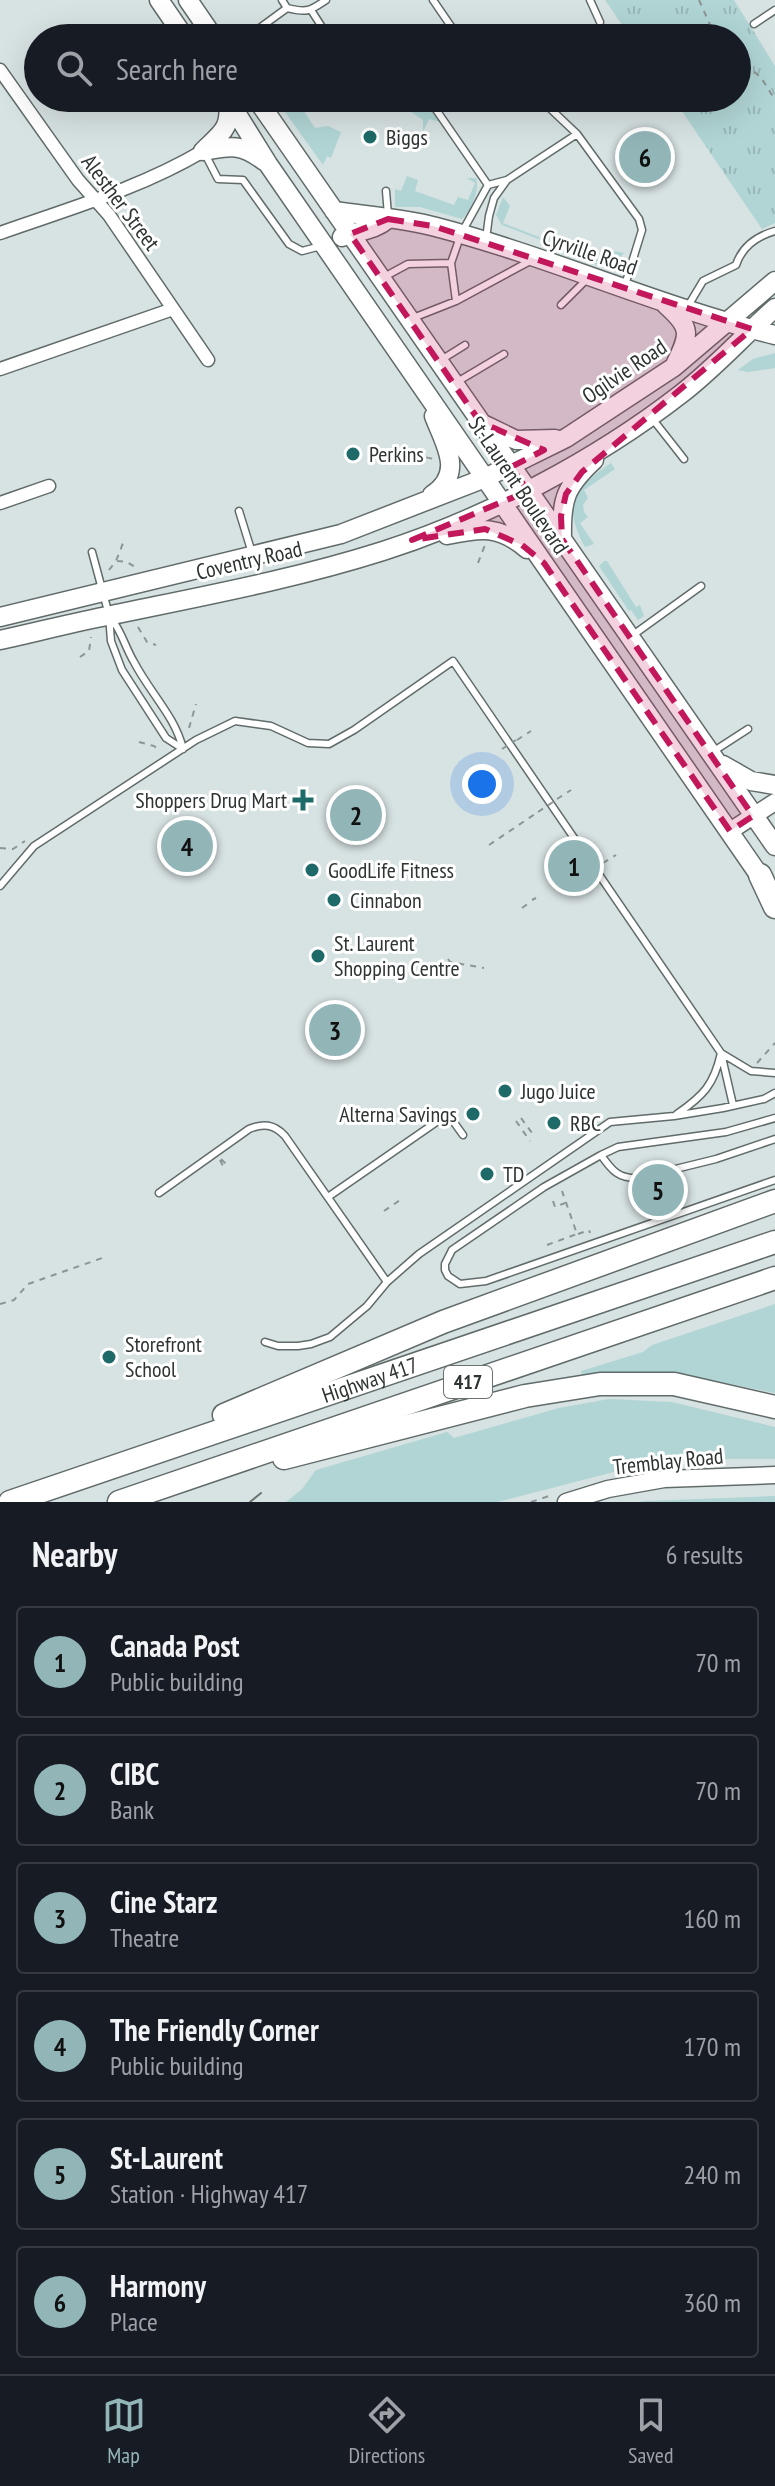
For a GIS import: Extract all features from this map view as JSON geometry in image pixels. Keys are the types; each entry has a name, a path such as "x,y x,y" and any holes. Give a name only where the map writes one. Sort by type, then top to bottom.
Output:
{"highway":[{"path":"760,875 775,907"},
{"path":"46,1489 443,1322 775,1201"},
{"name":"Highway 417","path":"10,1502 775,1242"},
{"name":"Highway 417","path":"119,1502 775,1278"},
{"path":"163,1488 525,1396 575,1387 625,1382 674,1384 775,1407"}],"main road":[{"path":"159,0 175,24"},
{"path":"188,0 204,24"},
{"path":"203,151 227,127 229,112"},
{"name":"St-Laurent Boulevard","path":"236,112 268,164 775,897"},
{"name":"St-Laurent Boulevard","path":"266,112 775,846"},
{"path":"203,151 240,147 268,164"},
{"name":"Cyrville Road","path":"334,211 420,223 461,234 728,323 775,335"},
{"path":"325,245 379,226 388,219"},
{"name":"Ogilvie Road","path":"485,478 566,438 674,367 775,281"},
{"path":"664,302 687,327 684,347 674,367"},
{"path":"502,503 528,491 650,416 682,393 775,308"},
{"path":"389,516 435,493 447,480 451,470 451,459 421,384"},
{"path":"480,422 516,440 530,442 566,438"},
{"path":"562,539 562,508 569,486 613,441"},
{"name":"Coventry Road","path":"0,617 341,534 485,478"},
{"name":"Coventry Road","path":"0,640 288,577 375,553 502,503"},
{"path":"412,540 475,529 497,531 512,537 544,563"},
{"path":"654,723 677,705"},
{"path":"712,757 751,781 775,785"}],"street":[{"name":"Alesther Street","path":"0,70 24,103"},
{"name":"Alesther Street","path":"31,112 109,215 208,360"},
{"path":"0,233 95,200 163,172 203,151"},
{"path":"0,369 173,309"},
{"path":"0,503 49,486"},
{"path":"730,831 775,802"},
{"name":"Tremblay Road","path":"566,1502 608,1489 664,1479 775,1475"}],"lane":[{"path":"282,0 287,8 301,11 311,10 326,0"},
{"path":"433,0 449,24"},
{"path":"590,0 600,22"},
{"path":"265,24 287,8"},
{"path":"311,10 320,24"},
{"path":"754,24 775,10"},
{"path":"438,112 488,185"},
{"path":"554,112 577,134 639,219 642,230 623,288"},
{"path":"456,301 451,263 461,234 488,185 507,180 577,134"},
{"path":"203,151 218,179 243,180 289,244 302,251 325,245"},
{"path":"486,242 494,198 507,180"},
{"path":"386,191 388,219"},
{"path":"686,309 703,281 736,265 739,256 759,235 775,231"},
{"path":"409,320 456,301 535,258"},
{"path":"381,279 408,264 451,263"},
{"path":"561,305 590,277"},
{"path":"439,362 465,345"},
{"path":"454,384 504,354"},
{"path":"650,416 684,459"},
{"path":"239,511 253,556"},
{"path":"92,552 109,615 112,649 166,738 183,749"},
{"path":"630,637 701,586"},
{"path":"109,615 121,630 139,671 178,729 183,749"},
{"path":"0,886 34,846 183,749 235,721 271,726 308,743 329,744 453,661 721,1053 733,1105"},
{"path":"712,757 748,729"},
{"path":"721,1053 751,1071 775,1073"},
{"path":"674,1116 709,1087 721,1053"},
{"path":"265,1342 278,1346 298,1346 330,1337 367,1306 387,1282 419,1254 610,1122 674,1116 764,1099 775,1093"},
{"path":"328,1197 448,1114 463,1135"},
{"path":"775,1118 726,1132 618,1147 601,1155 544,1187 460,1244 447,1257 448,1276 460,1284 500,1277 775,1180"},
{"path":"159,1193 249,1129 273,1126 282,1132 387,1282"},
{"path":"601,1155 619,1176 639,1178 716,1159 775,1139"}],"path":[{"path":"699,0 710,24"},
{"path":"751,68 775,100"},
{"path":"391,450 443,461"},
{"path":"478,563 491,535"},
{"path":"109,570 125,538"},
{"path":"116,561 135,567"},
{"path":"137,626 147,642 156,645"},
{"path":"80,657 89,651 91,637"},
{"path":"189,728 196,704"},
{"path":"502,749 531,731"},
{"path":"139,742 158,749"},
{"path":"489,845 571,790"},
{"path":"513,830 534,815 539,821 536,813"},
{"path":"0,848 13,849 25,841"},
{"path":"585,875 616,855"},
{"path":"522,908 532,900"},
{"path":"448,959 450,962 484,968"},
{"path":"756,1065 775,1043"},
{"path":"521,1118 535,1137"},
{"path":"516,1121 530,1141"},
{"path":"222,1159 227,1169"},
{"path":"562,1191 577,1234"},
{"path":"384,1211 403,1198"},
{"path":"553,1201 555,1207 567,1203"},
{"path":"547,1245 589,1230 592,1239"},
{"path":"566,1238 568,1243"},
{"path":"0,1304 14,1300 28,1284 105,1257"}],"highlighted area":[{"path":"388,219 433,226 752,329 582,472 566,494 561,516 562,539 753,816 730,831 544,563 522,545 485,529 412,540 528,491 511,467 544,450 480,422 350,234"}],"green space":[{"path":"605,0 734,0 749,24 621,24"},
{"path":"751,27 775,66 775,223 762,229 683,112 751,112"},
{"path":"285,112 304,112 315,128 328,126 341,132 331,158 327,156 323,165"},
{"path":"411,112 433,112 440,122 429,119 423,132 423,120"},
{"path":"407,176 418,180 415,191 454,205 458,197 468,200 475,183 467,178 476,178 476,194 462,219 420,207 395,207 395,189 401,191"},
{"path":"503,197 510,206 503,223 606,263 610,263 615,251 624,253 615,263 603,266 594,264 502,225 496,215"},
{"path":"775,353 775,368 748,372 738,370 753,359"},
{"path":"611,463 615,469 584,490 588,498 583,505 584,512 588,517 580,523 594,544 585,547 574,519 575,498 588,481"},
{"path":"607,561 636,607 640,605 644,616 638,620 599,566"},
{"path":"775,1304 775,1393 665,1374 583,1377 581,1371"},
{"path":"609,1399 672,1402 775,1427 775,1459 703,1459 645,1464 497,1502 286,1502 302,1489 316,1470 447,1432 454,1438 559,1408"},
{"path":"775,1496 775,1502 639,1502 645,1501"}],"tram line":[{"path":"250,1502 261,1493"}],"place":[{"name":"Biggs","path":"370,137"},
{"name":"Harmony","path":"645,157"},
{"name":"Perkins","path":"353,454"},
{"name":"Shoppers Drug Mart","path":"303,800"},
{"name":"CIBC","path":"356,815"},
{"name":"The Friendly Corner","path":"187,846"},
{"name":"Canada Post","path":"574,866"},
{"name":"GoodLife Fitness","path":"312,870"},
{"name":"Cinnabon","path":"334,900"},
{"name":"St. Laurent Shopping Centre","path":"318,956"},
{"name":"Cine Starz","path":"335,1030"},
{"name":"Jugo Juice","path":"505,1091"},
{"name":"Alterna Savings","path":"473,1114"},
{"name":"RBC","path":"554,1123"},
{"name":"TD","path":"487,1174"},
{"name":"St-Laurent","path":"658,1190"},
{"name":"Storefront School","path":"109,1357"}]}
